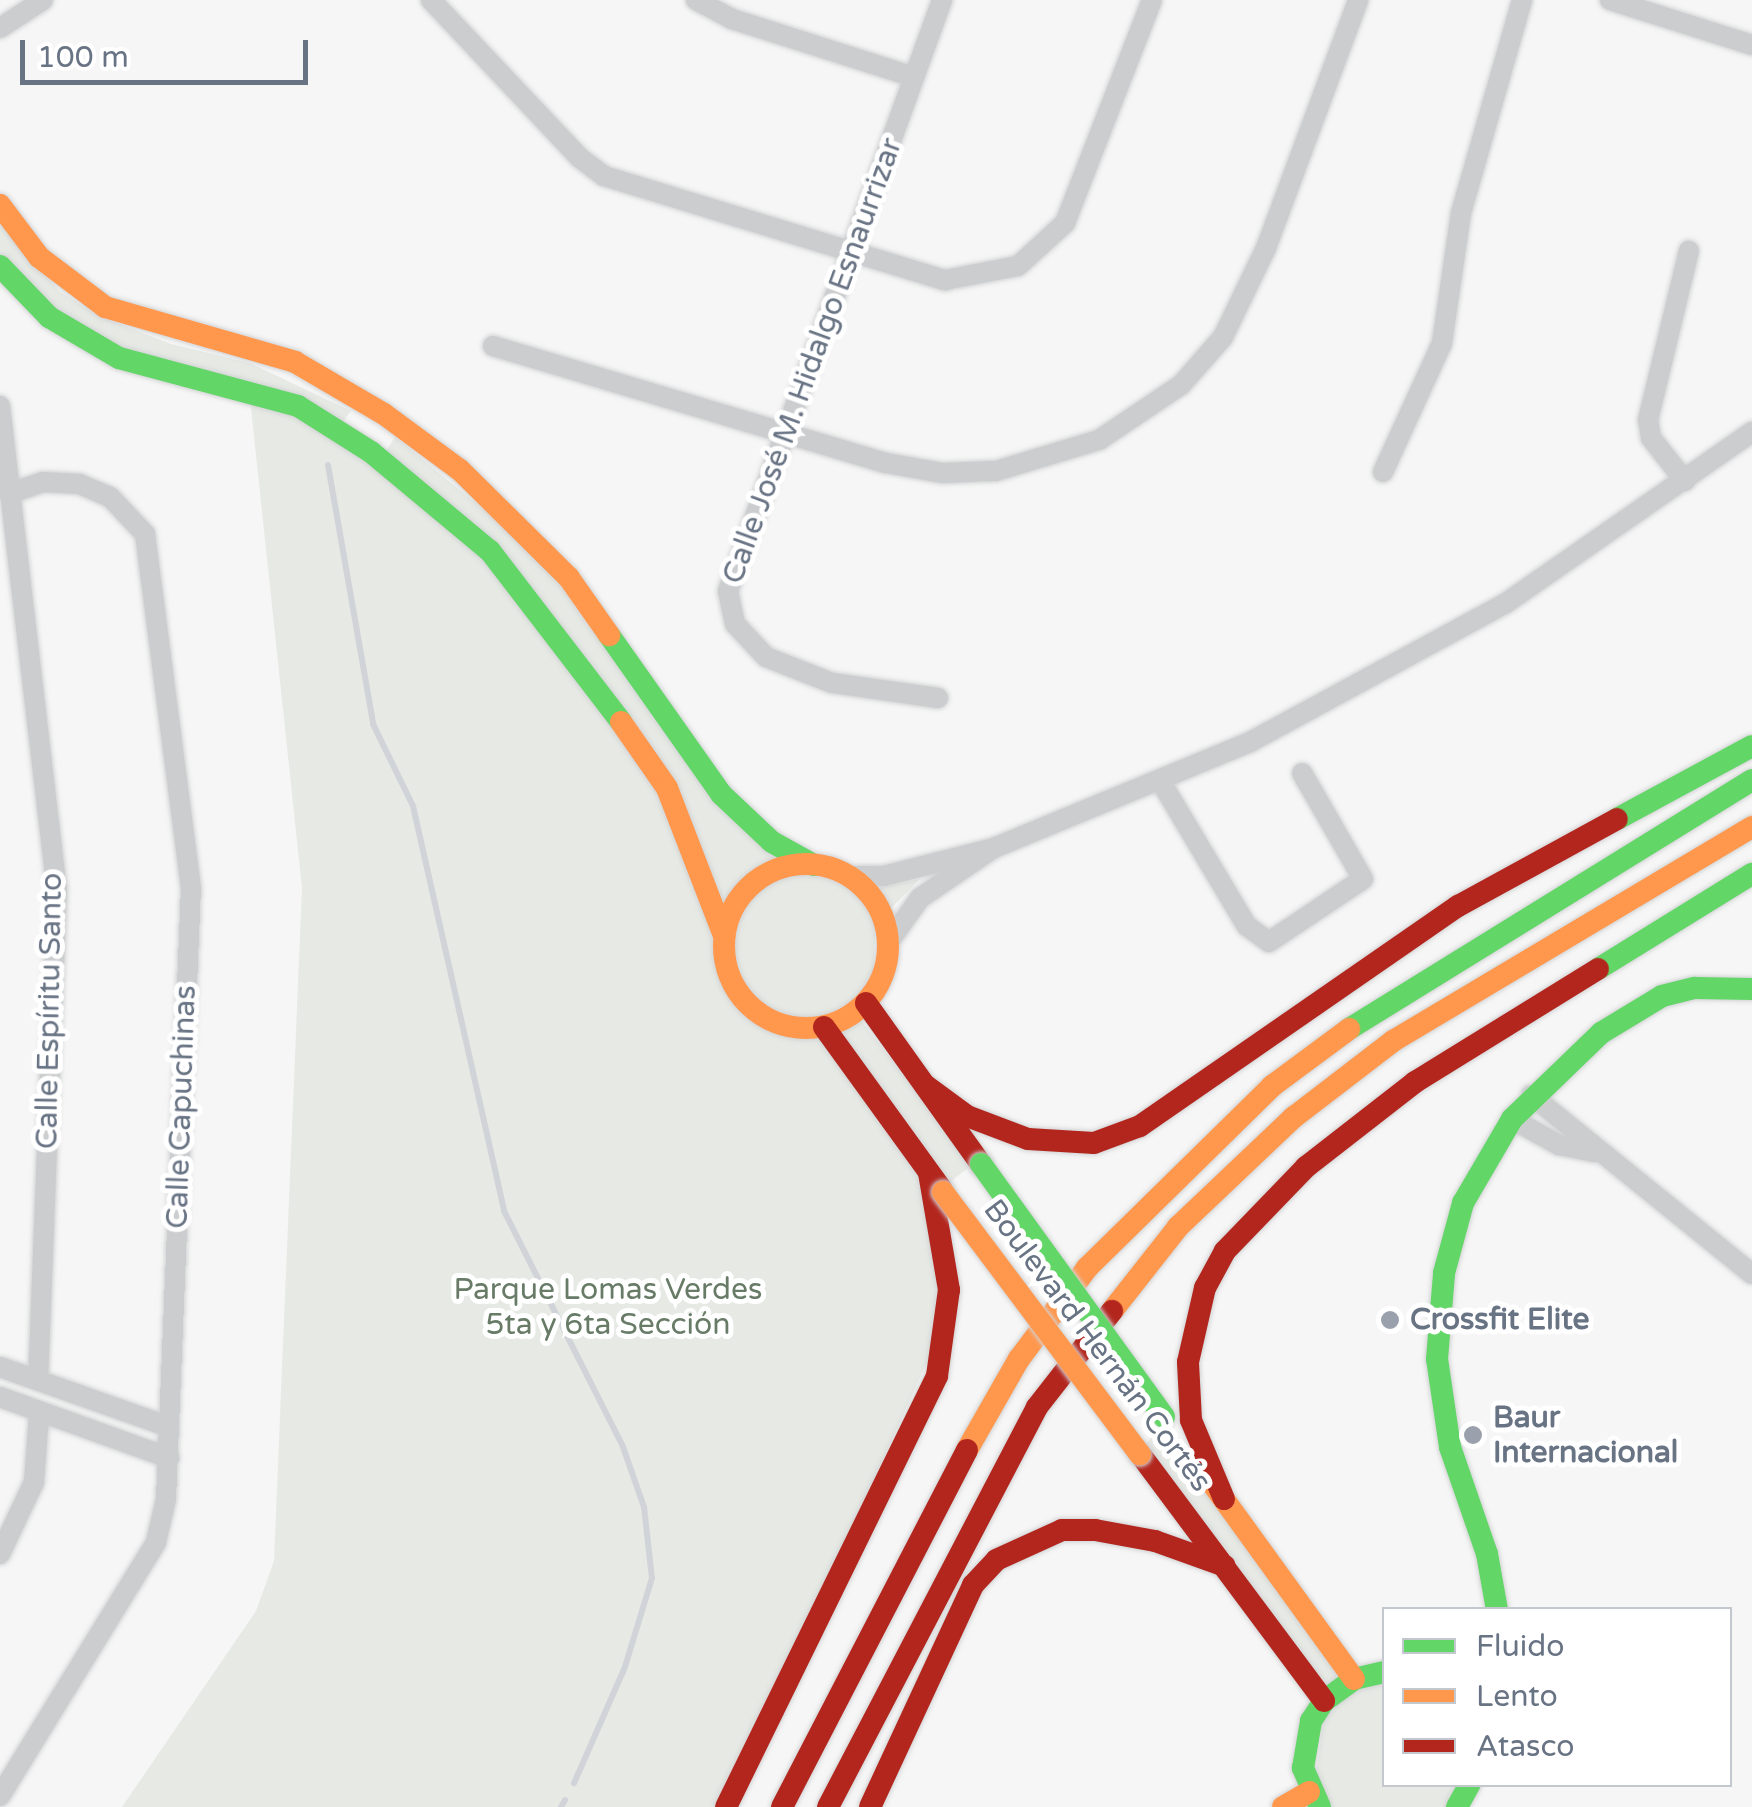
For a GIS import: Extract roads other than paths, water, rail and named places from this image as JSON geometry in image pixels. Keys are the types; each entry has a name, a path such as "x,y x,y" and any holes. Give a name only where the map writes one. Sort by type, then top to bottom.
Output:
{"main road":[{"path":"0,205 39,257 105,307 168,330 258,348 363,400 394,420 513,517 569,578 721,794 772,842 814,865 849,876 876,903 888,943 882,975 866,1003 824,1026 784,1026 750,1007 728,975 724,936 666,788 582,666 490,551 371,452 298,406 248,389 119,358 49,316 0,266"},
{"path":"341,432 363,400"},
{"path":"371,452 394,420"},
{"path":"924,1085 996,1131 1028,1139 1094,1143 1140,1126 1458,906 1752,746"},
{"path":"782,1807 904,1561 1019,1359 1087,1268 1164,1187 1272,1086 1383,1003 1752,780"},
{"path":"828,1807 1037,1407 1178,1227 1294,1117 1394,1041 1752,827"},
{"path":"724,936 748,888 778,869 814,865"},
{"path":"1224,1499 1191,1420 1188,1362 1205,1288 1225,1251 1306,1167 1415,1082 1752,874"},
{"path":"1496,1607 1442,1407 1438,1312 1463,1203 1512,1118 1531,1095 1601,1033 1662,996 1695,988 1752,990"},
{"name":"Boulevard Hernán Cortés","path":"866,1003 1354,1678"},
{"name":"Boulevard Hernán Cortés","path":"824,1026 936,1183 1324,1700"},
{"path":"726,1807 937,1376 949,1290 936,1183"},
{"path":"870,1807 972,1585 996,1560 1062,1530 1095,1530 1156,1541 1224,1566"},
{"path":"1283,1807 1314,1799 1304,1744 1324,1700 1354,1678 1382,1672"}],"street":[{"path":"0,28 43,0"},
{"path":"432,0 580,158 604,176 945,280 1018,266 1048,244 1081,194 1152,0"},
{"path":"696,0 732,19 914,77"},
{"name":"Calle José M. Hidalgo Esnaurrizar","path":"938,698 832,683 790,670 748,644 735,624 728,591 942,0"},
{"path":"493,346 886,463 943,473 996,471 1099,440 1181,384 1222,337 1266,248 1358,0"},
{"path":"1383,472 1442,343 1461,214 1522,0"},
{"path":"1610,0 1752,45"},
{"path":"1685,480 1652,438 1648,420 1689,251"},
{"name":"Calle Espíritu Santo","path":"0,406 56,888 38,1380"},
{"path":"849,876 884,876 994,848 1162,782 1339,698 1506,603 1752,432"},
{"name":"Calle Capuchinas","path":"0,1796 156,1542 169,1458 191,888 145,534 110,497 80,484 43,482 8,494"},
{"path":"1162,782 1247,926 1269,942 1364,879 1302,773"},
{"path":"888,943 937,884 994,848"},
{"path":"927,863 937,884"},
{"path":"1531,1095 1752,1274"},
{"path":"1512,1118 1558,1145 1597,1152"},
{"path":"0,1367 170,1426"},
{"path":"0,1397 169,1458"},
{"path":"0,1554 34,1482 39,1414"}],"waterway":[{"path":"328,465 373,724 413,806 504,1211 623,1447 644,1507 652,1578 625,1667 574,1783"},
{"path":"561,1807 565,1800"}],"place":[{"name":"Crossfit Elite","path":"1390,1320"},
{"name":"Baur Internacional","path":"1473,1435"}],"park label":[{"name":"Parque Lomas Verdes 5ta y 6ta Sección","path":"608,1307"}]}
